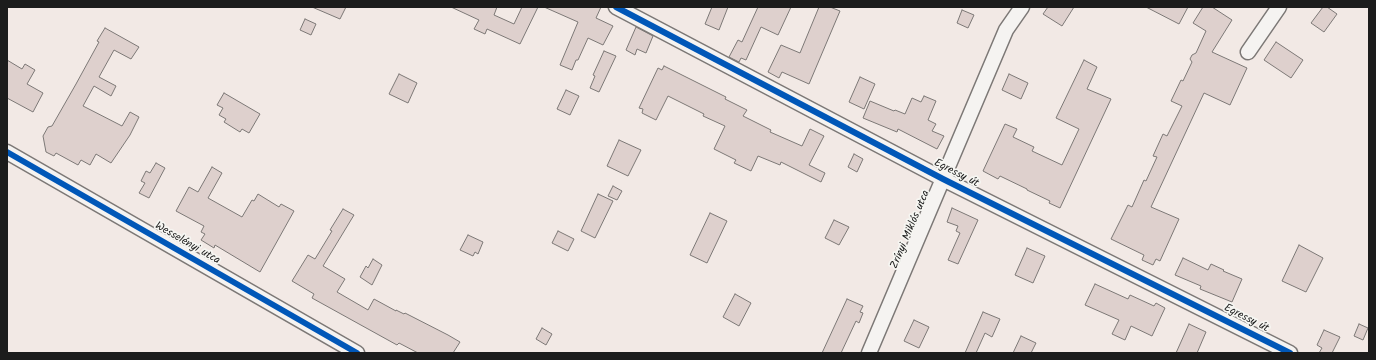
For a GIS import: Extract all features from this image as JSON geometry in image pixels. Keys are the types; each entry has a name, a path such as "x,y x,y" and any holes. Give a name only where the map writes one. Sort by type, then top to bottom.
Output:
{"street":[{"name":"Egressy út","path":"616,7 943,179 1290,353"},
{"name":"Zrínyi Miklós utca","path":"869,353 1006,30 1022,7"},
{"path":"1248,52 1279,7"},
{"name":"Wesselényi utca","path":"7,152 357,353"}],"building":[{"path":"312,7 346,7 340,19"},
{"path":"451,7 497,7 494,15 514,24 522,7 538,7 520,44 487,29 485,34 474,29 479,20"},
{"path":"544,7 601,7 596,18 613,26 603,45 588,38 572,70 560,65 578,22"},
{"path":"712,7 728,7 719,30 705,24"},
{"path":"758,7 791,7 778,35 761,27 746,60 741,58 739,62 729,57 738,40 742,42"},
{"path":"819,7 830,7 840,11 809,84 782,72 779,78 768,72 781,45 800,53"},
{"path":"1048,7 1074,7 1062,26 1043,14"},
{"path":"1146,7 1188,7 1179,24"},
{"path":"1203,7 1212,7 1232,20 1212,52 1247,68 1230,105 1204,93 1151,207 1179,219 1160,261 1156,259 1153,265 1142,260 1144,255 1111,239 1128,205 1132,207 1144,180 1146,181 1157,157 1153,156 1163,134 1167,136 1182,106 1171,101 1192,62 1190,59 1192,55 1196,53 1206,31 1193,23"},
{"path":"1323,7 1327,7 1337,14 1324,32 1311,23"},
{"path":"962,10 974,15 968,28 957,23"},
{"path":"305,19 316,24 311,35 300,30"},
{"path":"636,27 653,36 646,53 637,49 635,55 626,50"},
{"path":"105,28 139,47 131,59 114,50 99,77 116,86 111,96 94,86 83,106 122,126 130,112 139,117 130,135 111,163 96,154 90,165 81,160 78,165 56,153 54,156 46,152 43,136 48,127 52,126 99,42 97,41"},
{"path":"1276,42 1303,60 1291,78 1264,60"},
{"path":"604,51 616,56 599,92 590,88 595,76 593,75"},
{"path":"7,60 22,69 25,64 35,70 27,84 43,93 33,112 7,98"},
{"path":"1084,60 1097,67 1087,89 1111,99 1060,208 1049,203 1050,201 1000,176 998,179 983,171 1005,124 1017,129 1013,137 1034,147 1032,151 1062,165 1079,129 1056,118"},
{"path":"664,66 726,97 725,99 747,110 743,116 771,130 770,132 802,146 810,129 824,136 809,165 825,173 821,182 781,162 780,165 758,156 751,171 734,163 736,160 714,149 725,126 703,116 704,114 668,96 656,120 642,113 643,109 639,108 658,68 662,70"},
{"path":"399,74 417,83 408,103 389,94"},
{"path":"1009,74 1028,83 1021,99 1002,90"},
{"path":"860,77 875,84 864,109 849,102"},
{"path":"566,90 579,96 570,115 557,109"},
{"path":"224,93 260,114 249,133 242,129 240,132 224,122 226,119 219,115 223,108 217,105"},
{"path":"924,96 936,101 928,120 936,124 932,131 944,136 937,149 898,129 897,132 863,118 870,101 905,114 912,98 921,102"},
{"path":"619,140 641,150 628,176 607,166"},
{"path":"854,154 863,159 857,172 848,167"},
{"path":"156,163 165,168 149,198 139,193 145,183 141,181 146,171 150,173"},
{"path":"212,167 222,173 208,198 242,217 252,200 254,201 258,194 279,207 281,204 294,211 260,272 215,245 214,248 201,240 205,234 201,232 204,226 176,211 189,187 198,192"},
{"path":"613,186 622,191 617,200 608,196"},
{"path":"598,194 613,201 595,238 581,231"},
{"path":"952,208 978,220 958,264 948,260 960,233 956,231 958,226 947,222"},
{"path":"343,209 354,215 323,266 345,279 337,292 368,310 374,299 448,335 460,342 453,353 418,353 399,343 397,345 312,298 314,294 292,281 308,255 315,259"},
{"path":"710,213 727,221 707,263 690,255"},
{"path":"834,220 849,227 839,245 825,238"},
{"path":"558,231 574,239 568,251 552,243"},
{"path":"468,235 483,242 478,254 475,252 473,256 460,250"},
{"path":"1299,245 1323,258 1306,292 1282,281"},
{"path":"1027,248 1045,256 1033,283 1015,275"},
{"path":"1183,258 1208,270 1211,264 1242,279 1232,302 1200,289 1201,286 1175,275"},
{"path":"373,259 382,265 372,285 360,277 366,266 368,268"},
{"path":"1095,284 1128,299 1130,295 1154,306 1156,303 1165,308 1152,336 1131,326 1125,340 1112,334 1119,320 1085,305"},
{"path":"735,294 751,303 739,326 723,317"},
{"path":"847,299 863,306 860,312 863,313 859,323 856,321 841,353 822,353"},
{"path":"983,312 1000,319 992,337 985,333 976,353 965,353"},
{"path":"914,320 929,327 919,348 904,341"},
{"path":"1189,324 1206,332 1197,353 1176,353"},
{"path":"1359,324 1368,328 1363,340 1354,336"},
{"path":"542,328 552,334 546,345 536,339"},
{"path":"1324,330 1340,337 1332,353 1319,353 1322,348 1317,345"},
{"path":"1021,336 1036,343 1031,353 1013,353"}],"cycle path":[{"path":"616,7 943,179 1290,353"},
{"path":"7,152 357,353"}]}
